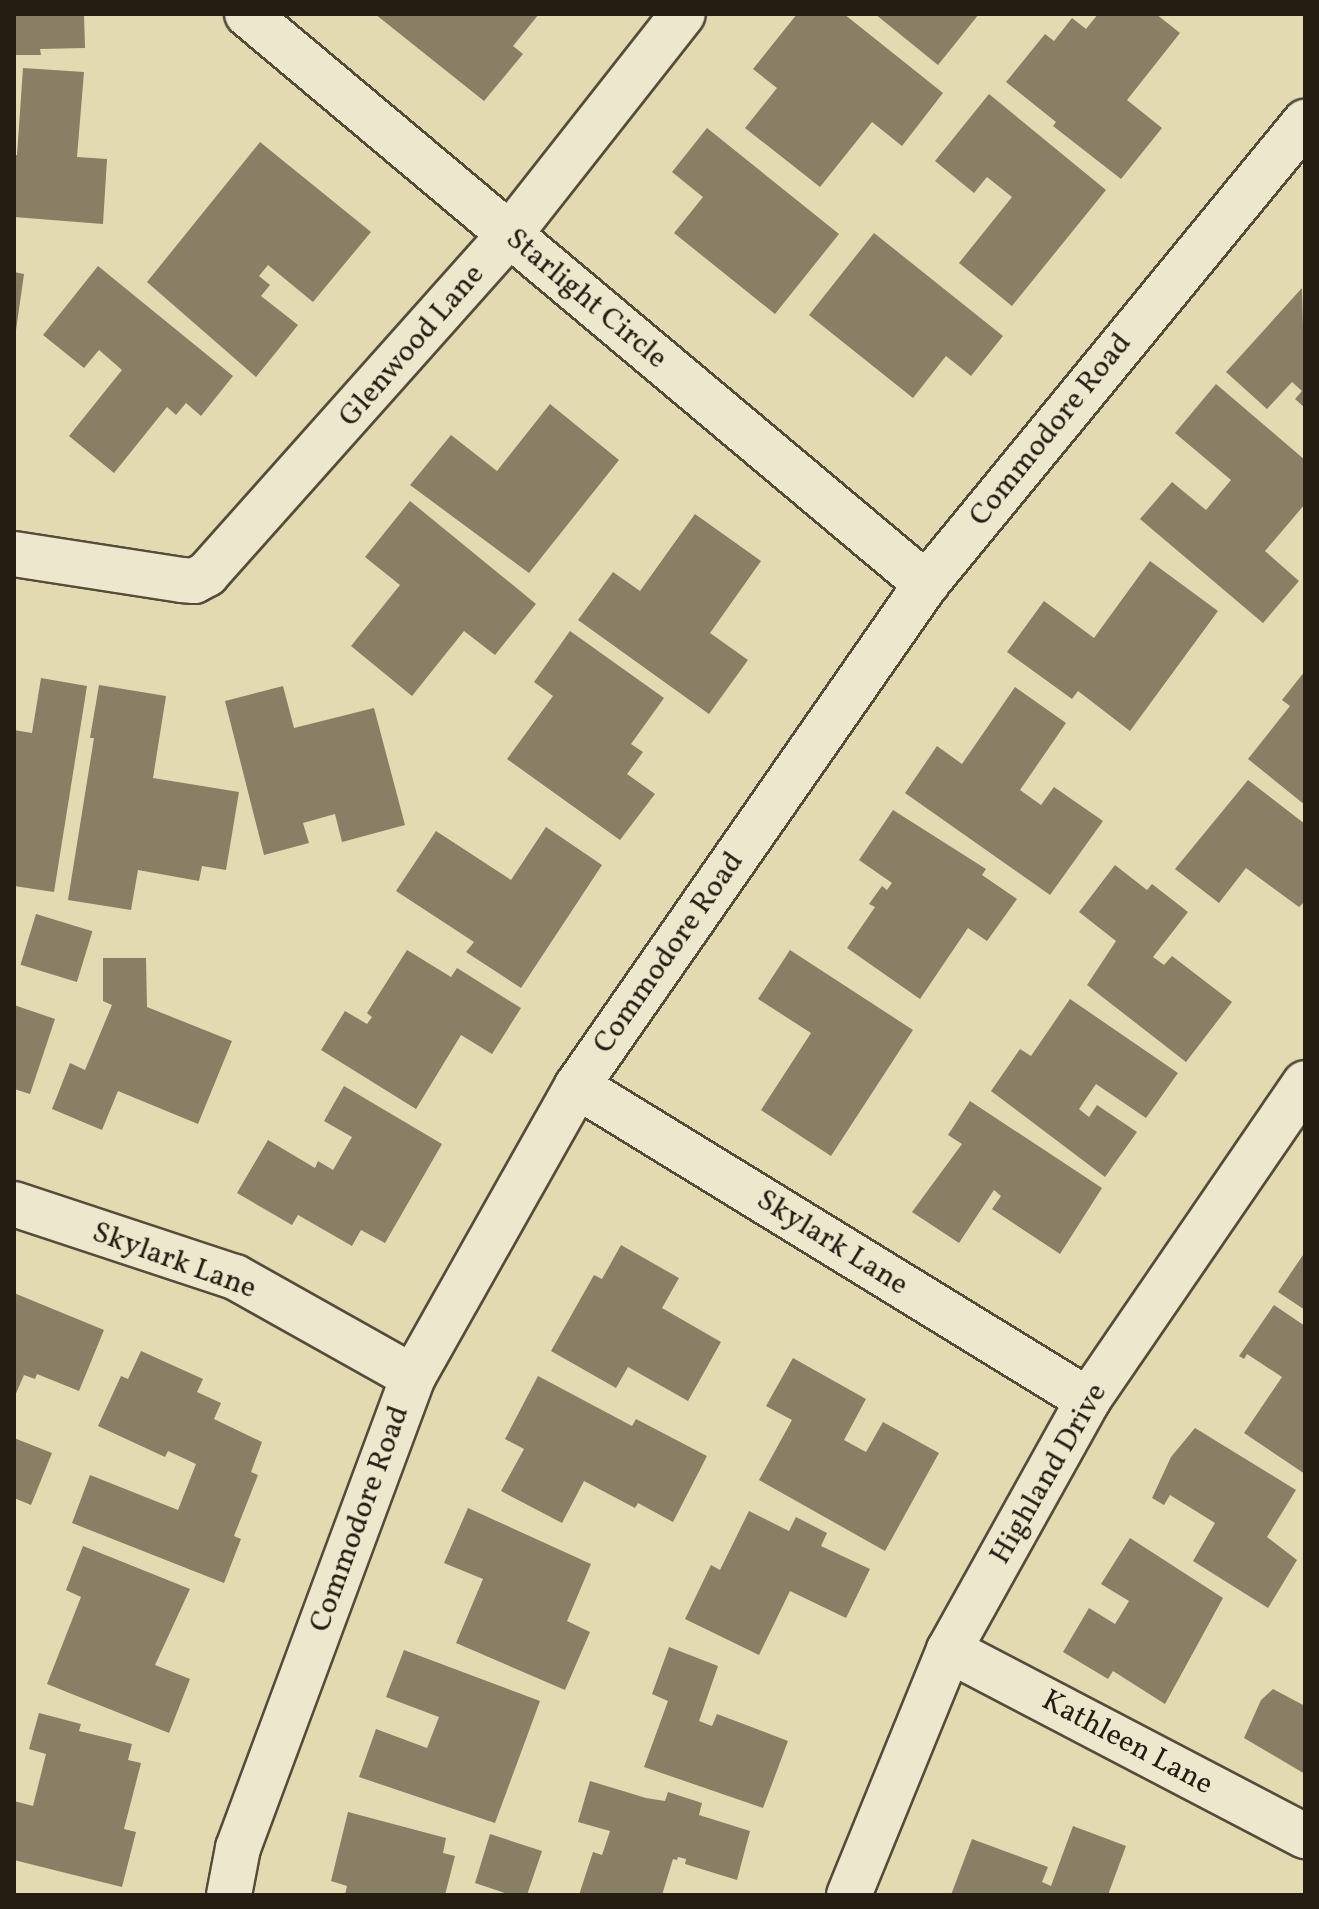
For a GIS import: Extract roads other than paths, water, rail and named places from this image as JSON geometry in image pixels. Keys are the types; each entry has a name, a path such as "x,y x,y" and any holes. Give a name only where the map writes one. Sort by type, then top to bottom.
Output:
{"street":[{"name":"Starlight Circle","path":"247,14 926,584"},
{"name":"Glenwood Lane","path":"14,554 194,581 217,564 509,235 683,14"},
{"name":"Commodore Road","path":"229,1895 238,1848 413,1377 577,1086 926,584 1305,122"},
{"name":"Highland Drive","path":"849,1895 949,1650 1088,1400 1305,1083"},
{"name":"Skylark Lane","path":"577,1086 1088,1400"},
{"name":"Skylark Lane","path":"14,1204 235,1277 413,1377"},
{"name":"Kathleen Lane","path":"949,1650 1305,1836"}]}
